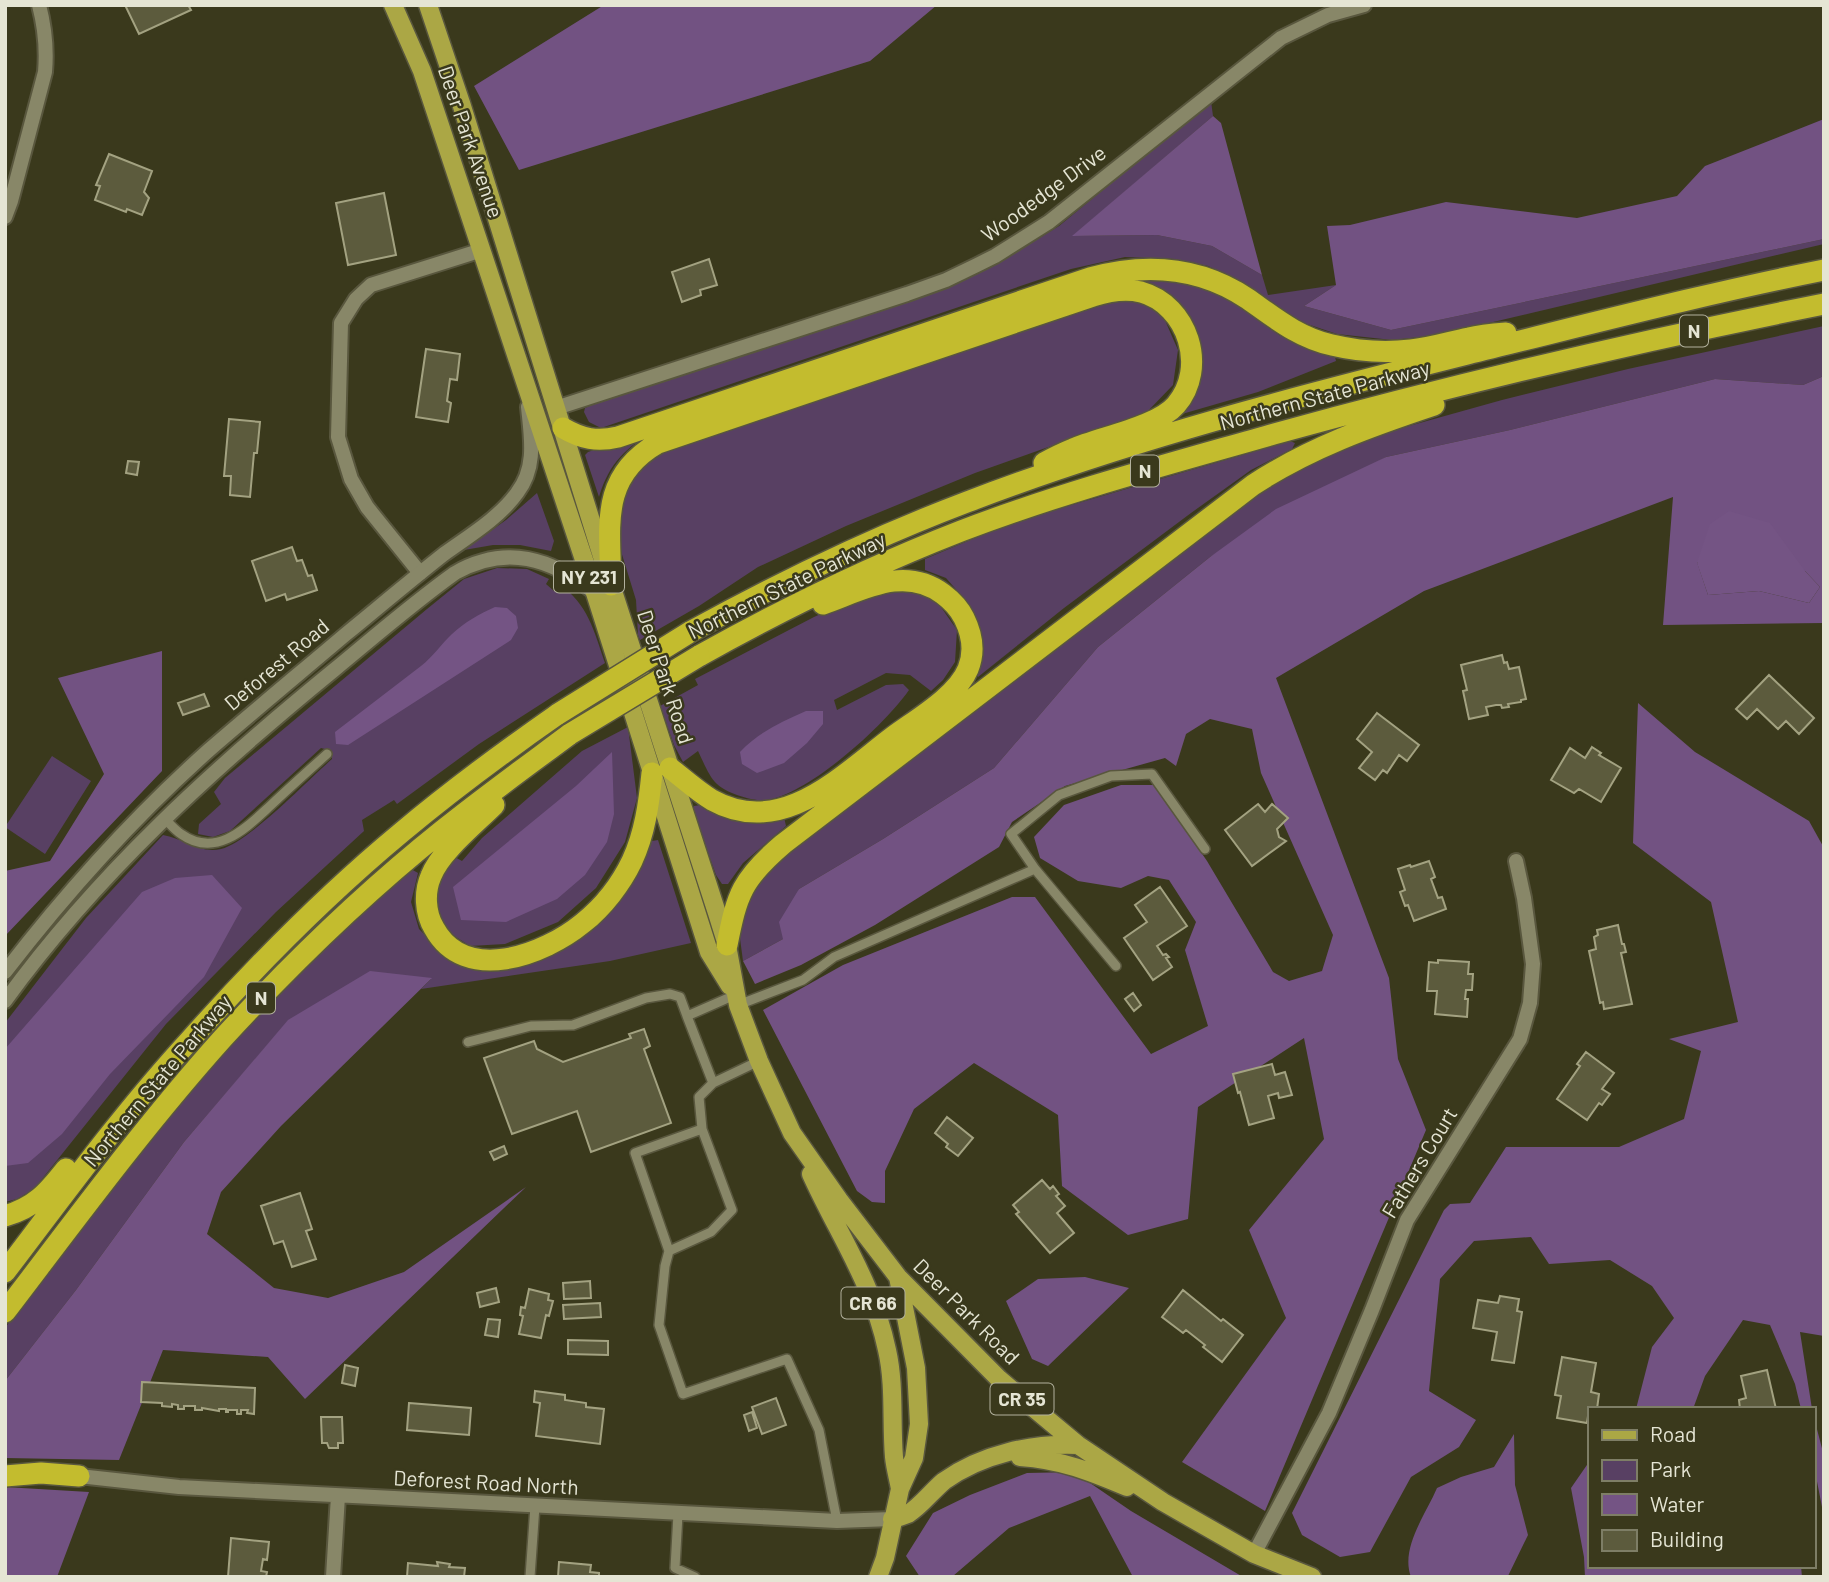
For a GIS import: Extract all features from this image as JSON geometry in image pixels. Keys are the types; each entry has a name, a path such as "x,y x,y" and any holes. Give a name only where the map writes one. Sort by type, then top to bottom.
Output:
{"highway":[{"path":"560,418 574,435 591,440 618,437 1090,278 1128,270 1165,269 1209,280 1235,291 1280,323 1308,338 1332,346 1379,352 1411,351 1471,337 1601,320"},
{"name":"Northern State Parkway","path":"5,1272 94,1155 188,1041 257,968 355,874 476,772 558,714 690,632 748,600 876,540 967,502 1097,457 1347,384 1601,320 1824,270"},
{"path":"603,589 614,494 619,481 636,459 659,443 1100,294 1118,290 1142,292 1162,302 1172,311 1188,334 1192,364 1188,386 1168,412 1148,423 1072,449 967,502"},
{"name":"Northern State Parkway","path":"5,1312 148,1126 258,1001 326,933 411,857 570,734 742,632 832,586 962,530 1150,469 1309,424 1565,360 1824,304"},
{"path":"727,945 734,912 744,886 768,856 1253,485 1292,461 1341,438 1565,360"},
{"path":"570,734 458,840 430,878 427,904 431,923 444,943 464,957 492,960 528,953 563,936 597,910 632,861 661,770 726,806 758,812 786,808 815,795 938,703 959,683 967,672 971,659 971,637 962,614 947,596 915,580 879,584 742,632"},
{"path":"5,1216 25,1209 43,1196 78,1152 156,1078"},
{"path":"5,1476 41,1473 79,1476"}],"main road":[{"name":"Deer Park Avenue","path":"393,5 422,71 497,296"},
{"name":"Deer Park Avenue","path":"428,5 495,214"},
{"name":"Deer Park Road","path":"495,214 560,418 603,589"},
{"name":"Deer Park Road","path":"497,296 525,382 603,589 661,770 727,945 737,1000 759,1061 792,1133 898,1277 999,1379 1079,1445 1163,1502 1254,1554 1312,1577"},
{"name":"Deer Park Road","path":"661,770 709,952 737,1000"},
{"name":"CR 66","path":"792,1133 855,1260 880,1322 888,1353 894,1456 900,1489"},
{"name":"CR 66","path":"878,1577 900,1489 914,1458 919,1424 916,1368 898,1277"},
{"path":"892,1520 908,1514 963,1468 994,1456 1025,1449 1062,1444 1079,1445"},
{"path":"994,1456 1046,1459 1079,1467 1163,1502"}],"street":[{"path":"5,218 45,72 47,56 39,5"},
{"name":"Woodedge Drive","path":"560,418 961,274 1049,222 1281,38 1328,15 1364,5"},
{"path":"420,573 367,507 351,479 338,437 341,323 356,299 371,285 482,250"},
{"name":"Deforest Road","path":"5,972 87,874 184,774 256,710 420,573 505,507 519,492 530,466 532,445 525,382"},
{"name":"Deforest Road","path":"5,1001 73,918 165,819 254,736 433,589 465,567 496,558 532,560 556,567 580,581 603,589"},
{"name":"Fathers Court","path":"1254,1554 1329,1413 1407,1220 1520,1039 1530,1003 1533,964 1516,861"},
{"name":"Deforest Road North","path":"79,1476 178,1487 338,1496 837,1521 892,1520"},
{"path":"333,1577 338,1496"}],"lane":[{"path":"165,819 181,835 198,842 214,843 231,838 246,828 327,754"},
{"path":"1116,966 1035,869 1011,834 1059,795 1111,776 1152,774 1205,849"},
{"path":"687,1016 803,980 834,957 1035,869"},
{"path":"468,1042 531,1026 573,1026 646,998 670,994 680,997 713,1083"},
{"path":"669,1251 711,1233 732,1210 702,1129 699,1097 713,1083 759,1061"},
{"path":"702,1129 635,1153 669,1251 659,1325 683,1394 787,1359 819,1430 837,1521"},
{"path":"530,1577 535,1506"},
{"path":"678,1514 675,1568 695,1577"}],"green space":[{"path":"1211,101 1213,116 1073,236 1157,235 1212,246 1262,275 1268,295 1336,285 1304,306 1391,330 1824,239 1824,244 1438,335 1392,340 1337,334 1295,320 1237,280 1208,266 1174,259 1125,257 1071,269 601,428 589,422 585,408 596,403 910,300 992,267 1059,226"},
{"path":"1136,274 1205,284 1279,335 1335,357 1336,361 1258,392 1182,414 1180,407 1200,352 1191,320 1164,292 1134,278"},
{"path":"1107,296 1143,300 1164,318 1178,350 1173,385 1147,412 975,473 846,526 758,567 699,606 640,640 636,600 616,535 617,505 630,477 651,454"},
{"path":"1824,326 1824,376 1803,385 1715,379 1510,430 1386,457 1210,557 1098,647 994,768 799,889 783,939 743,961 739,931 756,879 786,851 1247,499 1305,464 1391,431 1502,400"},
{"path":"655,429 620,457 608,474 599,497 585,455"},
{"path":"1290,441 1295,443 1292,449 1251,470 1191,513 1064,608 978,677 975,667 981,633 966,601 946,578 925,570 925,559 1034,516"},
{"path":"537,493 554,541 551,551 520,545 493,545 464,550 506,520"},
{"path":"497,568 527,569 549,579 546,584 554,591 559,584 569,592 589,619 605,663 479,744 397,804 394,800 362,820 364,831 276,912 166,1024 34,1189 17,1199 5,1202 5,1023 86,918 163,835 198,848 213,850 233,844 262,823 332,759 332,751 321,748 230,831 213,837 198,834 199,824 221,804 214,792 225,778 464,579"},
{"path":"907,590 936,600 957,630 955,662 943,680 931,691 910,675 886,673 834,700 837,710 886,685 903,684 909,690 882,721 845,756 804,785 767,800 733,794 721,787 711,777 698,751 683,762 660,706 698,685 695,679 814,617 867,593"},
{"path":"628,727 637,798 625,842 596,888 558,922 505,944 470,946 445,930 432,904 436,879 453,856 462,861 482,838 582,751"},
{"path":"52,756 91,781 45,854 5,827"},
{"path":"700,805 714,812 784,817 786,826 743,863 728,884 722,884 716,875 693,811 694,806"},
{"path":"648,835 652,841 658,840 691,943 610,961 421,989 431,979 288,1021 184,1142 76,1290 5,1381 5,1328 95,1204 185,1093 298,969 411,869 418,873 411,902 419,929 451,961 482,971 514,964 572,937"}],"shaded area":[{"path":"604,5 937,5 870,61 519,170 474,86"},
{"path":"1213,116 1221,123 1262,275 1212,246 1157,235 1072,236"},
{"path":"1824,119 1824,239 1391,330 1304,306 1336,285 1327,226 1350,225 1446,202 1577,218 1677,196 1705,166"},
{"path":"1824,376 1824,623 1663,625 1673,497 1424,591 1276,678 1389,978 1398,1059 1426,1130 1265,1511 1182,1462 1286,1318 1249,1230 1324,1139 1304,1038 1198,1107 1188,1219 1128,1235 1062,1186 1058,1115 974,1063 914,1109 885,1171 885,1203 872,1202 857,1191 763,1010 843,965 1012,897 1035,897 1151,1054 1208,1026 1185,950 1196,922 1169,880 1148,876 1121,888 1078,881 1040,858 1034,837 1064,805 1121,785 1155,785 1207,861 1273,972 1289,981 1322,971 1333,935 1261,773 1252,729 1210,719 1186,734 1176,766 1165,758 1065,786 1012,822 999,847 875,925 801,965 755,984 743,961 783,939 779,922 799,889 994,768 1098,647 1210,557 1276,509 1386,457 1510,430 1715,379 1803,385","holes":["1697,562 1805,571 1820,587 1809,603 1759,591 1708,595"]},
{"path":"162,651 162,771 5,936 5,871 50,861 104,774 58,678"},
{"path":"1638,703 1695,752 1809,821 1824,848 1824,1336 1800,1332 1812,1407 1801,1407 1795,1384 1770,1325 1743,1320 1705,1376 1694,1407 1637,1407 1652,1347 1674,1318 1652,1286 1610,1260 1549,1264 1531,1237 1474,1241 1440,1279 1429,1391 1476,1420 1459,1447 1411,1477 1370,1552 1340,1557 1302,1535 1292,1513 1444,1210 1450,1204 1470,1203 1506,1147 1619,1147 1684,1119 1701,1051 1669,1039 1738,1022 1711,902 1633,843"},
{"path":"612,752 614,814 607,842 585,875 557,899 506,922 461,920 453,887 576,786"},
{"path":"212,875 242,908 204,977 110,1074 62,1134 28,1163 5,1166 5,1049 142,892 175,878"},
{"path":"370,971 432,978 281,1126 221,1192 207,1234 274,1288 328,1298 404,1272 526,1187 305,1399 268,1357 163,1350 119,1460 5,1458 5,1381 76,1290 184,1142 288,1020"},
{"path":"1085,1277 1129,1288 1048,1366 1032,1359 1006,1301 1038,1279"},
{"path":"1815,1422 1824,1456 1824,1576 1822,1507 1815,1471"},
{"path":"1514,1434 1515,1485 1528,1535 1508,1576 1411,1577 1411,1543 1437,1488 1494,1467"},
{"path":"1588,1463 1588,1568 1801,1568 1802,1577 1585,1577 1584,1557 1571,1488"},
{"path":"1074,1472 1131,1511 1243,1577 1133,1577 1090,1496 1009,1528 953,1576 920,1577 906,1556 933,1513 1027,1473"},
{"path":"5,1487 89,1492 57,1577 5,1577"}],"water":[{"path":"1729,511 1770,523 1820,587 1809,603 1759,591 1708,595 1697,563 1710,524"},
{"path":"495,607 507,608 516,616 518,628 511,640 348,745 336,744 335,732 425,662 462,626"},
{"path":"806,711 823,711 823,724 807,743 784,763 757,773 742,764 740,752 747,745 771,728"}],"building":[{"path":"125,5 188,5 191,10 139,34"},
{"path":"109,154 152,171 144,192 149,198 142,215 95,200 100,186 96,185"},
{"path":"384,193 396,255 348,265 336,203"},
{"path":"709,259 717,285 700,290 701,295 682,302 672,272"},
{"path":"426,349 460,354 457,380 450,379 447,401 451,403 448,422 416,417"},
{"path":"229,419 260,422 250,497 230,495 231,476 224,476"},
{"path":"128,461 139,462 137,475 126,473"},
{"path":"292,547 297,561 302,560 308,576 312,575 317,590 287,600 285,594 266,601 252,561"},
{"path":"1502,655 1509,669 1519,667 1526,699 1508,704 1509,707 1486,707 1488,715 1469,719 1463,691 1467,690 1461,665"},
{"path":"1769,675 1814,718 1799,734 1786,721 1778,729 1757,709 1747,719 1736,709"},
{"path":"204,694 209,706 183,715 178,703"},
{"path":"1377,713 1419,745 1407,761 1399,755 1387,773 1383,770 1375,780 1359,768 1372,752 1357,739"},
{"path":"1592,747 1601,753 1599,755 1621,768 1601,802 1579,789 1574,793 1551,780 1570,748 1585,758"},
{"path":"1258,804 1265,812 1272,804 1288,818 1277,829 1279,837 1286,841 1252,866 1225,830"},
{"path":"1429,861 1435,877 1431,879 1438,898 1442,897 1446,909 1414,921 1400,892 1405,890 1398,869"},
{"path":"1160,887 1187,926 1157,946 1163,955 1169,957 1166,958 1172,967 1153,980 1124,938 1147,922 1135,905"},
{"path":"1618,925 1626,952 1621,953 1632,1004 1604,1009 1603,1002 1600,1003 1589,951 1596,949 1594,937 1598,935 1597,930"},
{"path":"1438,960 1469,962 1468,974 1473,974 1472,990 1466,990 1467,1017 1435,1014 1437,991 1427,991 1429,962 1438,963"},
{"path":"1133,993 1141,1005 1134,1011 1125,999"},
{"path":"644,1029 650,1046 644,1049 671,1123 591,1152 577,1111 512,1134 484,1058 534,1041 537,1049 563,1062 631,1038 629,1034"},
{"path":"1586,1052 1614,1073 1602,1089 1610,1094 1602,1105 1599,1103 1587,1120 1557,1099 1580,1066 1577,1064"},
{"path":"1272,1064 1275,1075 1285,1072 1292,1095 1279,1098 1278,1093 1268,1096 1274,1118 1249,1125 1233,1074"},
{"path":"947,1117 973,1138 958,1156 946,1147 948,1144 935,1133"},
{"path":"504,1146 507,1154 494,1160 490,1152"},
{"path":"1042,1180 1050,1189 1053,1186 1059,1194 1056,1196 1065,1206 1057,1213 1074,1233 1050,1253 1016,1214 1019,1212 1013,1205"},
{"path":"300,1193 312,1229 306,1231 316,1259 292,1267 283,1241 274,1244 261,1206"},
{"path":"590,1281 591,1298 564,1299 563,1283"},
{"path":"496,1288 499,1302 480,1307 477,1293"},
{"path":"529,1289 549,1294 548,1300 553,1301 549,1316 546,1315 541,1338 519,1334 523,1316 520,1315 521,1307 525,1308"},
{"path":"1183,1290 1243,1335 1222,1362 1186,1330 1183,1333 1162,1317"},
{"path":"1500,1296 1519,1299 1517,1311 1522,1312 1514,1363 1492,1360 1497,1332 1473,1328 1478,1300 1498,1303"},
{"path":"600,1303 601,1317 564,1319 563,1305"},
{"path":"488,1319 500,1320 498,1337 485,1335"},
{"path":"568,1340 608,1341 608,1355 568,1354"},
{"path":"1562,1357 1596,1363 1591,1392 1599,1394 1597,1407 1588,1407 1587,1423 1557,1418 1561,1396 1555,1395"},
{"path":"345,1365 358,1368 355,1386 342,1383"},
{"path":"1767,1370 1776,1407 1740,1407 1739,1400 1746,1398 1741,1376"},
{"path":"142,1382 255,1388 254,1414 247,1413 248,1410 241,1410 241,1414 237,1414 237,1410 195,1410 195,1406 178,1409 178,1405 172,1404 172,1407 162,1406 162,1403 141,1402"},
{"path":"535,1391 565,1395 565,1400 604,1409 600,1444 536,1436 540,1403 534,1402"},
{"path":"776,1398 786,1425 762,1434 752,1407"},
{"path":"409,1403 471,1408 469,1435 407,1430"},
{"path":"752,1412 757,1428 749,1431 744,1415"},
{"path":"321,1417 342,1417 343,1443 338,1443 338,1448 329,1448 327,1443 322,1443"},
{"path":"231,1538 269,1542 267,1560 263,1559 261,1571 267,1572 266,1577 228,1577"},
{"path":"437,1562 450,1564 449,1567 465,1568 464,1577 407,1577 408,1563 438,1566"},
{"path":"559,1562 591,1565 590,1572 599,1573 599,1577 558,1577"}]}
